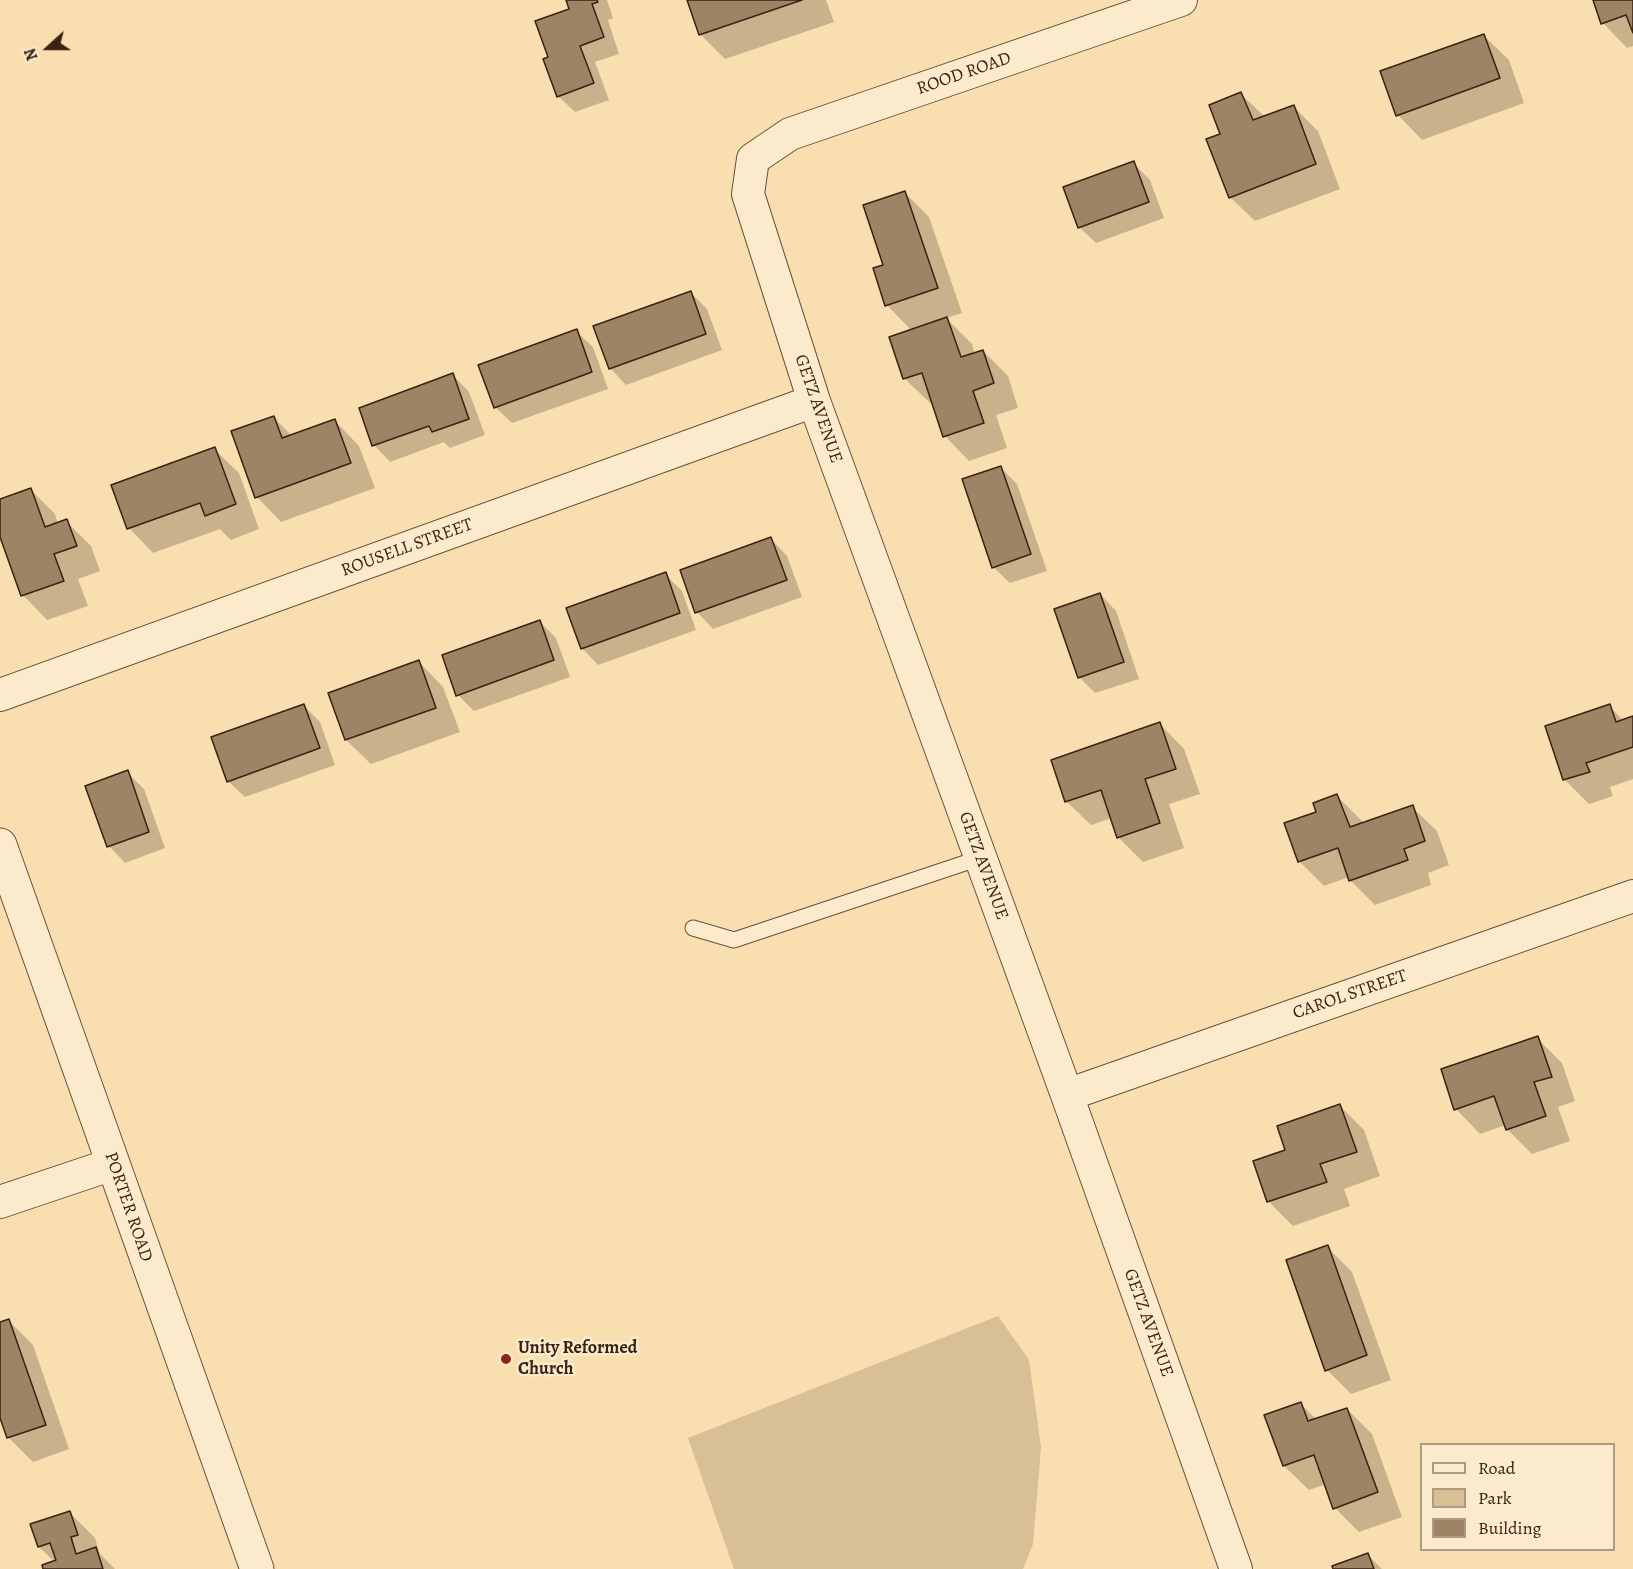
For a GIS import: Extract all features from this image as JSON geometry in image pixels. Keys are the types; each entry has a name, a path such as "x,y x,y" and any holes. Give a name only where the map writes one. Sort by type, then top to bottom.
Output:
{"street":[{"name":"ROOD ROAD","path":"753,159 790,134 1181,0"},
{"name":"GETZ AVENUE","path":"753,159 748,194 814,401 1236,1569"},
{"name":"ROUSELL STREET","path":"0,695 814,401"},
{"name":"PORTER ROAD","path":"0,845 257,1569"},
{"name":"CAROL STREET","path":"1066,1095 1633,896"},
{"path":"0,1202 113,1164"}],"lane":[{"path":"693,928 734,940 980,858"}],"green space":[{"path":"998,1316 1029,1360 1041,1447 1033,1544 1023,1569 734,1569 688,1438"}],"building":[{"path":"566,0 597,0 598,2 592,4 604,37 580,46 594,83 557,97 543,59 548,57 535,21 569,9"},
{"path":"687,0 802,0 699,35"},
{"path":"1593,0 1633,0 1633,33 1626,15 1601,24"},
{"path":"1484,34 1500,78 1396,116 1380,71"},
{"path":"1241,92 1253,120 1294,105 1316,164 1229,198 1206,139 1220,134 1209,105"},
{"path":"1134,161 1149,202 1078,228 1063,187"},
{"path":"905,191 938,288 885,306 873,268 883,265 863,205"},
{"path":"691,291 706,334 609,369 593,326"},
{"path":"947,317 961,357 983,350 994,383 973,391 984,423 943,437 922,373 903,379 889,337"},
{"path":"577,329 592,372 494,408 478,365"},
{"path":"453,373 469,419 432,432 429,426 372,446 359,408"},
{"path":"274,416 282,438 335,419 351,463 255,498 231,431"},
{"path":"215,447 236,504 205,516 200,503 127,529 111,485"},
{"path":"1001,466 1031,554 992,568 962,479"},
{"path":"31,488 45,527 67,519 77,546 54,554 64,581 21,596 0,537 0,499"},
{"path":"771,537 787,580 695,613 680,570"},
{"path":"666,572 680,613 581,649 566,608"},
{"path":"1100,593 1124,662 1078,678 1054,609"},
{"path":"540,620 554,660 456,696 442,655"},
{"path":"419,660 436,708 345,740 328,693"},
{"path":"304,704 320,748 227,782 211,737"},
{"path":"1610,704 1616,722 1633,716 1633,747 1586,763 1590,772 1563,780 1545,726"},
{"path":"1160,722 1176,769 1145,779 1160,823 1117,838 1101,790 1065,802 1051,760"},
{"path":"128,770 149,832 107,847 85,786"},
{"path":"1337,794 1350,827 1413,805 1425,841 1404,849 1408,860 1349,881 1338,848 1298,862 1284,823 1316,812 1313,803"},
{"path":"1538,1036 1552,1077 1534,1082 1546,1116 1506,1130 1494,1096 1454,1110 1441,1069"},
{"path":"1340,1104 1357,1152 1320,1164 1327,1182 1267,1202 1253,1161 1285,1150 1277,1126"},
{"path":"1328,1245 1367,1355 1325,1371 1286,1260"},
{"path":"9,1319 46,1425 7,1438 0,1418 0,1322"},
{"path":"1301,1402 1308,1421 1347,1408 1378,1492 1333,1509 1314,1455 1283,1466 1264,1415"},
{"path":"70,1511 78,1535 71,1537 76,1554 96,1547 103,1569 43,1569 42,1565 56,1560 50,1543 38,1547 30,1524"},
{"path":"1368,1553 1374,1569 1333,1569 1332,1566"}],"place":[{"name":"Unity Reformed Church","path":"506,1359"}]}
